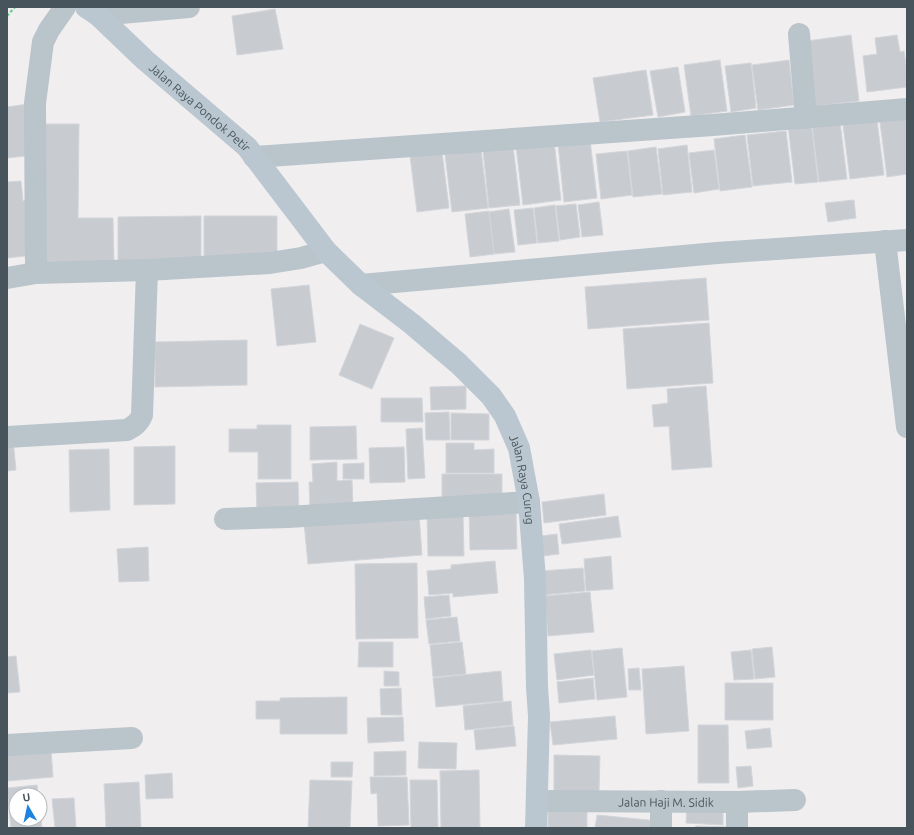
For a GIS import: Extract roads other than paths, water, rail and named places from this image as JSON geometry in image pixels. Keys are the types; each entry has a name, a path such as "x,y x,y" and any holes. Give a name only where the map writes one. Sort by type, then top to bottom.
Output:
{"main road":[{"name":"Jalan Raya Pondok Petir","path":"92,11 145,60 247,147 303,220"},
{"name":"Jalan Raya Curug","path":"303,220 326,251 361,285 412,324 459,364 490,396 505,416 519,448 530,502 535,579 539,716 536,828"}],"street":[{"path":"36,273 35,103 43,42 49,30 65,7"},
{"path":"92,11 189,7"},
{"path":"799,34 806,118"},
{"path":"254,157 713,126 907,109"},
{"path":"361,285 717,253 907,240"},
{"path":"885,242 907,427"},
{"path":"7,278 36,273 147,270 270,263 301,258 326,251"},
{"path":"7,438 127,430 133,427 140,420 142,415 147,270"},
{"path":"225,519 288,517 530,502"},
{"path":"7,745 132,738"},
{"name":"Jalan Haji M. Sidik","path":"537,801 737,802 795,800"},
{"path":"661,801 661,828"},
{"path":"737,802 737,828"}]}
